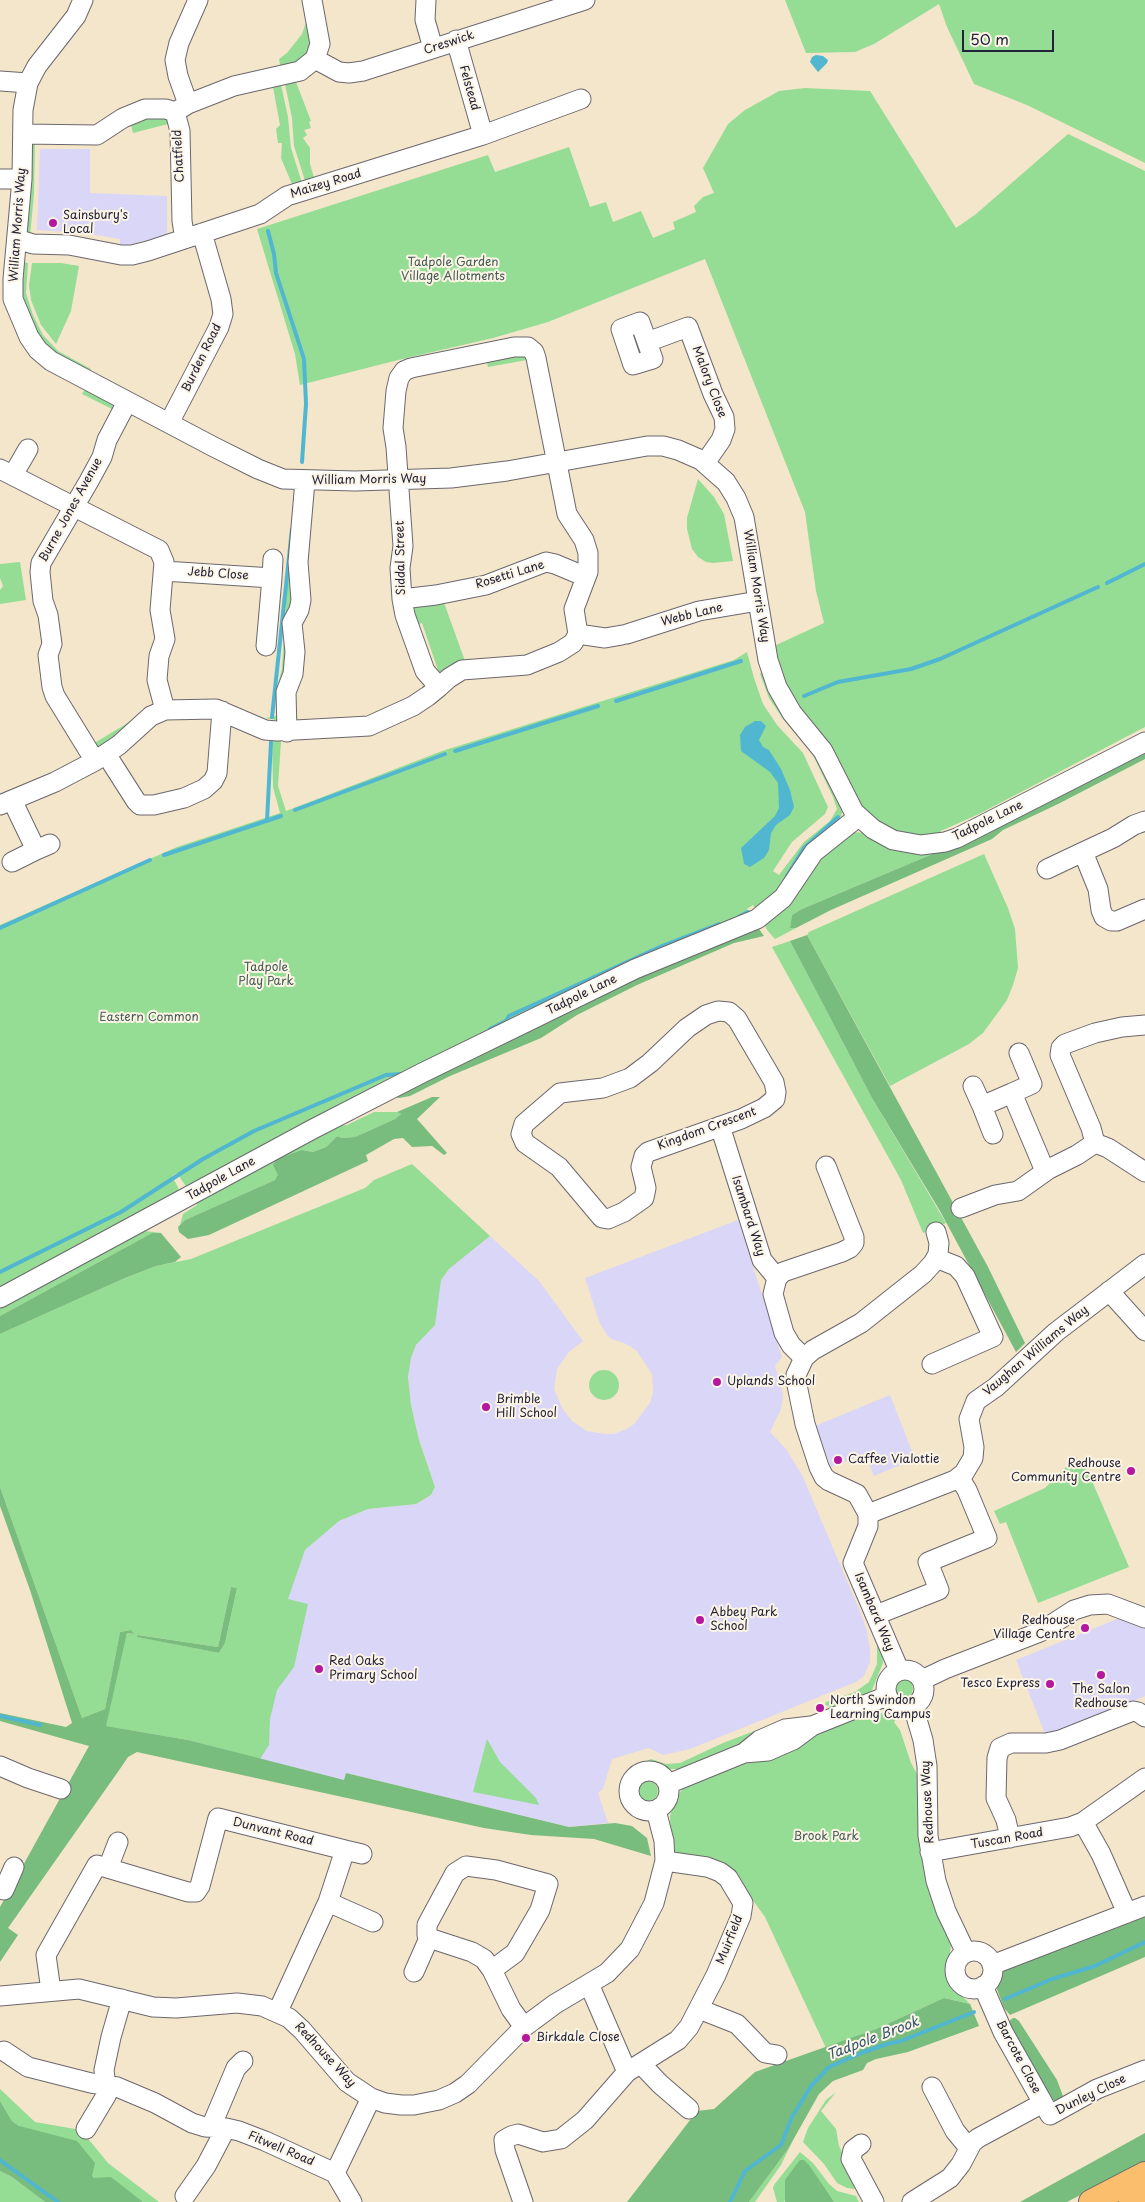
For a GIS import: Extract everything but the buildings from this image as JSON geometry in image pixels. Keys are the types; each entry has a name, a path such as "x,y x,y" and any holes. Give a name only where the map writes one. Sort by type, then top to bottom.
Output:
{"main road":[{"path":"1091,2202 1145,2174"},
{"path":"1131,2202 1145,2195"}],"street":[{"name":"William Morris Way","path":"83,0 76,16 37,66 28,83 25,95 22,179 17,239 13,278 7,301 44,356 58,366 127,402 272,476 283,479 306,481 399,481 476,475 646,446 663,446 678,450 705,463 726,482 742,512 768,660 776,687 792,713 823,751 847,800 858,817"},
{"path":"198,0 179,43 175,60 181,108 234,86 300,70 315,59 320,44 312,0"},
{"path":"426,0 425,20 433,48"},
{"name":"Creswick","path":"315,59 334,70 349,73 363,71 580,1"},
{"name":"Felstead","path":"456,40 483,135"},
{"path":"0,81 28,83"},
{"name":"Maizey Road","path":"17,239 33,244 69,245 102,253 132,255 260,214 293,194 580,103"},
{"name":"Chatfield","path":"23,134 97,135 123,118 145,109 181,108 182,221 193,236"},
{"path":"0,179 22,179"},
{"name":"Burden Road","path":"169,423 219,327 223,314 221,299 193,236"},
{"name":"Malory Close","path":"647,342 686,320 713,394 724,417 726,429 721,440 705,463"},
{"name":"Siddal Street","path":"439,687 425,671 405,615 402,598 400,568 403,552 399,481 393,428 399,378 404,371 467,355 514,347 528,348 534,352 558,462"},
{"name":"Burne Jones Avenue","path":"101,757 55,696 52,687 48,655 52,644 48,615 43,601 40,572 41,563 75,506 127,402"},
{"path":"28,449 7,472 159,550 163,558 164,571 160,610 165,640 159,656 157,680 165,710"},
{"path":"12,862 43,847 4,800 54,782 101,757 147,719 165,710 209,708 222,711 265,730 287,732 369,726 412,706 455,674 465,670 521,666 565,649 573,643 578,634 574,609 589,565 584,540 567,514 558,462"},
{"path":"287,732 286,692 293,674 295,652 292,624 299,610 301,600 298,562 306,481"},
{"name":"Rosetti Lane","path":"402,598 436,595 486,585 546,562 586,577"},
{"name":"Jebb Close","path":"164,571 272,569 266,646"},
{"name":"Webb Lane","path":"578,634 604,638 624,634 700,610 758,601"},
{"path":"101,757 140,804 154,805 184,798 204,789 213,781 217,773 222,711"},
{"name":"Tadpole Lane","path":"0,1298 305,1133 422,1073 635,969 757,919 783,898 814,852 858,817 880,834 900,842 921,845 945,842 968,833 1145,742"},
{"path":"1047,869 1145,821"},
{"path":"1083,852 1098,889 1100,910 1104,917 1111,921 1117,921 1145,909"},
{"name":"Kingdom Crescent","path":"727,1011 738,1020 770,1073 776,1092 775,1098 764,1108 720,1126 648,1152 644,1156 642,1167 646,1188 644,1198 624,1212 608,1219 599,1216 559,1167 529,1147 525,1143 522,1134 524,1124 557,1094 603,1088 630,1078 643,1069 676,1037 699,1019 712,1012 727,1011"},
{"path":"1095,1144 1091,1128 1061,1061 1061,1048 1068,1043 1111,1029 1145,1025"},
{"path":"982,1106 1032,1084 1019,1053"},
{"path":"973,1086 993,1134"},
{"path":"1012,1093 1045,1171"},
{"name":"Isambard Way","path":"720,1126 762,1260 777,1278"},
{"path":"961,1208 995,1196 1011,1194 1023,1188 1045,1171 1095,1144 1108,1148 1145,1172"},
{"path":"804,1358 791,1345 784,1333 773,1294 777,1278 783,1272 842,1252 854,1243 854,1237 826,1166"},
{"path":"876,1615 939,1590 928,1562 987,1538 960,1477 868,1514 856,1494 829,1481 821,1473 806,1424 796,1375 804,1358 813,1350 849,1331 923,1274 936,1258 939,1248 936,1232"},
{"path":"932,1364 993,1337 965,1276 956,1266 936,1258"},
{"name":"Vaughan Williams Way","path":"960,1477 968,1468 973,1458 970,1419 976,1401 996,1387 1056,1332 1145,1264"},
{"path":"1109,1291 1145,1331"},
{"name":"Isambard Way","path":"868,1514 868,1526 853,1563 899,1670"},
{"path":"922,1680 945,1669 1031,1636 1074,1610 1090,1605 1108,1604 1145,1618"},
{"path":"899,1670 912,1671 922,1680 923,1696 913,1706 906,1708 897,1706 886,1696 887,1681 892,1674 899,1670"},
{"path":"668,1784 744,1753 768,1751 791,1741 812,1726 886,1696"},
{"name":"Redhouse Way","path":"913,1706 923,1740 927,1766 930,1852 940,1896 966,1953"},
{"path":"1010,1838 1006,1820 996,1798 997,1758 1000,1748 1011,1742 1060,1740 1133,1712 1138,1712 1145,1717"},
{"path":"0,1766 61,1789"},
{"path":"648,1771 659,1774 668,1784 668,1798 663,1806 656,1810 643,1810 635,1804 630,1794 631,1784 638,1775 648,1771"},
{"name":"Tuscan Road","path":"930,1852 1049,1832 1084,1822 1145,1778"},
{"name":"Redhouse Way","path":"0,1996 79,1989 165,2008 251,2003 278,2011 302,2030 347,2082 371,2098 385,2104 414,2105 439,2100 455,2093 486,2067 524,2027 555,2004 607,1972 630,1949 654,1903 665,1861 664,1841 656,1810"},
{"name":"Dunvant Road","path":"108,1868 189,1892 196,1892 200,1886 218,1818 354,1852 328,1902 278,2011"},
{"path":"1084,1822 1101,1854 1127,1913"},
{"path":"51,1991 46,1955 97,1865 108,1868 118,1842"},
{"name":"Muirfield","path":"523,2202 505,2150 504,2140 518,2134 543,2142 560,2139 585,2120 634,2068 684,2035 716,1975 741,1916 743,1903 728,1878 720,1872 707,1867 665,1861"},
{"path":"414,1972 429,1938 426,1930 427,1925 455,1874 464,1867 469,1866 496,1870 548,1884 540,1910 515,1953 509,1960 492,1970"},
{"path":"328,1902 373,1922"},
{"path":"992,1965 1145,1906"},
{"path":"429,1938 472,1952 484,1960 492,1970 511,2009 524,2027"},
{"path":"979,1952 985,1954 992,1965 992,1976 983,1986 973,1989 967,1987 958,1979 956,1967 958,1961 966,1953 979,1952"},
{"path":"589,1984 634,2068 660,2084 689,2109"},
{"name":"Barcote Close","path":"912,2202 950,2178 961,2164 969,2148 984,2134 1043,2103 1003,2032 983,1986"},
{"path":"86,2129 107,2094 105,2084 106,2060 122,1999"},
{"path":"699,2009 737,2024 765,2053 777,2055"},
{"name":"Fitwell Road","path":"4,2051 28,2067 91,2083 117,2087 155,2103 192,2122 265,2141 334,2173"},
{"path":"185,2196 206,2166 236,2068 243,2061"},
{"name":"Dunley Close","path":"1043,2103 1050,2115 1097,2089 1145,2070"},
{"path":"932,2088 955,2131 969,2148"},
{"path":"352,2202 334,2173 371,2098"},
{"path":"861,2144 853,2150 851,2159 874,2202"}],"shaded area":[{"path":"40,149 90,149 90,193 167,196 167,235 120,247 120,239 83,233 37,230"},
{"path":"738,1220 782,1357 775,1366 783,1394 781,1409 770,1432 786,1449 802,1475 859,1609 867,1631 870,1649 870,1662 864,1676 856,1682 690,1749 663,1755 649,1748 612,1759 603,1789 598,1793 608,1823 569,1827 346,1773 344,1780 313,1774 188,1740 287,1599 305,1550 339,1521 368,1509 416,1504 431,1495 435,1487 419,1440 411,1405 408,1377 411,1358 416,1345 435,1325 439,1286 449,1269 490,1236 539,1281 583,1341 569,1352 557,1369 554,1389 562,1408 572,1421 587,1431 614,1434 627,1429 635,1423 650,1403 653,1393 652,1374 636,1350 624,1343 611,1339 607,1335 600,1324 585,1278"},
{"path":"890,1395 915,1459 874,1476 865,1454 831,1467 815,1426"},
{"path":"1122,1617 1145,1628 1145,1696 1073,1727 1053,1734 1045,1734 1016,1660"}],"green space":[{"path":"785,0 1145,0 1145,163 1027,105 974,84 947,27 939,4 874,44 855,52 806,53"},
{"path":"307,19 314,37 307,58 281,70 279,59 287,53 302,34"},
{"path":"296,82 311,121 309,122 311,128 304,130 307,135 303,138 310,148 310,164 315,181 306,184 294,146 292,118 285,84"},
{"path":"281,85 288,117 291,148 303,186 294,189 281,158 282,143 278,143 276,129 280,125 273,87"},
{"name":"Tadpole Garden Village Allotments","path":"805,88 870,91 956,228 976,214 1068,134 1145,171 1145,727 981,813 941,831 936,838 906,838 867,818 785,691 774,646 824,623 816,591 805,512 705,259 548,322 493,338 300,385 295,354 257,229 488,155 495,172 569,147 590,207 606,202 613,222 641,211 653,238 675,229 673,222 696,212 694,206 703,197 714,193 703,168 728,124 745,110 779,91"},
{"path":"164,116 172,123 133,133 131,125 135,119"},
{"path":"35,141 34,194 30,236 26,233 30,146"},
{"path":"21,262 28,263 26,293 33,315 43,335 58,351 91,369 89,372 46,349 23,307"},
{"path":"32,263 61,263 79,266 71,311 56,344 41,325 31,300 29,285"},
{"path":"520,351 532,359 488,367 486,358"},
{"path":"85,389 115,404 116,411 82,394"},
{"path":"698,479 714,497 724,514 733,561 706,562 698,557 692,549 687,529 687,518"},
{"path":"300,498 282,721 265,718 277,716 277,688 282,669 288,569 293,530"},
{"path":"20,562 26,600 0,604 0,590 3,586 0,578 0,564"},
{"path":"443,600 465,661 439,673 422,623 413,626 409,607"},
{"name":"Eastern Common","path":"747,652 763,704 777,725 803,753 828,807 825,814 792,842 773,871 779,875 804,842 830,821 837,809 812,753 783,719 769,698 760,674 764,669 806,739 843,810 839,822 786,884 757,912 753,905 747,909 749,915 189,1191 177,1173 172,1176 182,1195 0,1291 0,925 177,847 280,813 273,787 272,739 279,739 281,741 278,786 286,811 442,751 734,660"},
{"path":"141,715 104,750 91,745"},
{"path":"1145,746 1145,759 1003,830 992,839 831,910 796,928 790,928 792,915 802,909 942,850"},
{"path":"853,832 863,833 880,841 942,850 802,909 792,915 790,928 796,928 775,939 764,923 815,860"},
{"path":"984,854 1008,908 1015,929 1018,968 1007,1000 983,1033 969,1044 890,1086 807,935 809,932"},
{"path":"759,929 764,936 734,943 637,985 577,1015 541,1038 450,1076 410,1096 395,1097 629,979 731,937"},
{"path":"807,935 988,1267 1025,1343 1016,1352 940,1211 872,1098 790,941"},
{"path":"790,941 872,1098 946,1223 923,1233 901,1180 772,947"},
{"path":"432,1097 440,1097 417,1119 447,1153 444,1155 432,1146 412,1147 403,1138 394,1139 366,1155 368,1161 209,1235 188,1239 179,1232 178,1227 185,1220 275,1180 278,1175 273,1165 277,1159 302,1150 313,1152 326,1147 337,1136 342,1138 355,1137 395,1119 401,1114 397,1112"},
{"path":"374,1112 397,1112 401,1114 395,1119 355,1137 342,1138 337,1136 326,1147 313,1152 302,1150 275,1180 185,1220 180,1225 183,1214 197,1205 197,1202 332,1126 347,1125"},
{"path":"412,1164 490,1236 449,1269 441,1280 435,1325 416,1345 411,1358 408,1377 411,1405 419,1440 435,1487 431,1495 416,1504 368,1509 339,1521 305,1550 288,1599 308,1604 294,1667 277,1690 270,1719 269,1745 260,1759 188,1740 105,1726 127,1633 133,1634 131,1630 120,1632 105,1709 82,1718 0,1487 0,1334 125,1278 156,1266 191,1259 365,1188 374,1180","holes":["231,1587 237,1588 225,1643 219,1653 138,1637 139,1635 218,1647"]},
{"path":"145,1231 161,1233 152,1233 0,1316 0,1306"},
{"path":"152,1233 161,1233 181,1257 175,1262 156,1266 125,1278 0,1334 0,1316"},
{"path":"604,1370 614,1375 619,1385 614,1395 604,1400 594,1395 589,1385 594,1375"},
{"path":"1076,1457 1089,1474 1129,1567 1038,1603 1006,1522 1000,1524 994,1511 1045,1488"},
{"path":"0,1487 82,1718 105,1709 120,1632 131,1630 134,1634 127,1633 106,1726 188,1740 344,1780 346,1773 569,1827 615,1823 632,1826 647,1838 651,1856 594,1839 531,1835 484,1828 137,1752 128,1757 8,1928 18,1935 0,1962 0,1907 89,1746 0,1721 0,1713 66,1727 72,1723 30,1590 0,1506"},
{"path":"231,1587 237,1588 225,1643 219,1653 137,1637 138,1635 218,1647"},
{"path":"881,1643 883,1663 872,1690 868,1694 829,1709 830,1706 825,1705 826,1702 855,1692 869,1682 877,1664 877,1644"},
{"path":"903,1678 910,1681 913,1688 910,1695 903,1698 896,1695 893,1688 896,1681"},
{"name":"Brook Park","path":"878,1712 897,1718 894,1722 900,1730 911,1763 917,1774 922,1774 951,1944 948,1976 951,1984 970,2004 944,1998 876,2029 826,2048 765,1917 736,1877 677,1855 671,1845 670,1816 677,1796 686,1785 869,1713"},
{"path":"762,1728 766,1729 728,1752 682,1769 665,1769 647,1761 651,1759 666,1764 680,1763 723,1743"},
{"path":"487,1739 500,1762 536,1798 539,1805 473,1792"},
{"path":"648,1781 655,1784 658,1791 655,1798 648,1801 641,1798 638,1791 641,1784"},
{"path":"1145,1910 1145,1957 1010,2015 1004,2008 995,1984 1000,1971"},
{"path":"944,1998 970,2004 979,2026 908,2052 876,2059 867,2063 863,2070 833,2081 819,2094 788,2149 749,2202 627,2202 697,2111 714,2109 755,2072 876,2029"},
{"path":"1013,2018 1019,2021 1057,2080 1063,2096 1062,2099 1055,2102 1052,2098 1008,2026 1008,2022"},
{"path":"0,2089 35,2122 81,2130 108,2163 159,2202 143,2202 111,2178 94,2178 19,2126 12,2121 0,2101"},
{"path":"836,2092 821,2111 836,2129 839,2146 858,2187 854,2189 837,2183 824,2164 803,2142 808,2128 826,2100"},
{"path":"0,2101 12,2121 19,2126 77,2141 95,2163 92,2176 94,2178 111,2177 143,2202 45,2202 12,2177 0,2171"},
{"path":"797,2132 781,2165 755,2202 749,2202 788,2149"},
{"path":"1145,2133 1145,2161 1067,2202 1020,2202"},
{"path":"800,2152 813,2163 829,2184 837,2191 856,2196 859,2202 834,2202 831,2199 784,2200 785,2202 777,2202 773,2188 774,2185"},
{"path":"800,2160 804,2160 809,2165 834,2202 785,2202 785,2180"},
{"path":"0,2171 12,2177 45,2202 0,2202"}],"water":[{"path":"816,55 823,56 828,60 818,72 810,62 812,57"},
{"path":"755,721 761,721 766,726 759,740 763,747 769,750 781,769 790,790 794,807 790,815 776,825 771,833 769,850 764,858 750,867 744,864 741,848 775,816 779,808 778,783 770,772 741,751 740,735 745,727"}],"waterway":[{"path":"268,231 274,254 276,273 304,359 306,404 302,462"},
{"path":"272,717 292,529"},
{"path":"1107,583 1145,564"},
{"path":"804,696 838,682 911,669 940,659 1098,587"},
{"path":"616,701 741,661"},
{"path":"455,751 598,706"},
{"path":"267,821 271,742"},
{"path":"295,810 445,754"},
{"path":"164,855 281,816"},
{"path":"787,876 804,848 838,817"},
{"path":"0,928 150,860"},
{"path":"740,916 748,912"},
{"path":"490,1029 506,1021 509,1016 662,946 719,924"},
{"path":"0,1272 121,1212 203,1159 254,1131 386,1075 401,1074"},
{"path":"0,1716 40,1725"},
{"name":"Tadpole Brook","path":"1005,1999 1052,1979 1095,1966 1145,1942"},
{"name":"Tadpole Brook","path":"730,2202 745,2171 781,2145 792,2117 811,2086 829,2067 861,2053 901,2041 974,2012"},
{"name":"Tadpole Brook","path":"0,2160 58,2202"}],"place":[{"name":"Sainsbury's Local","path":"53,223"},
{"name":"Uplands School","path":"717,1382"},
{"name":"Brimble Hill School","path":"486,1407"},
{"name":"Caffee Vialottie","path":"838,1460"},
{"name":"Redhouse Community Centre","path":"1131,1471"},
{"name":"Abbey Park School","path":"700,1620"},
{"name":"Redhouse Village Centre","path":"1085,1628"},
{"name":"Red Oaks Primary School","path":"319,1669"},
{"name":"The Salon Redhouse","path":"1101,1675"},
{"name":"Tesco Express","path":"1050,1684"},
{"name":"North Swindon Learning Campus","path":"820,1708"},
{"name":"Birkdale Close","path":"526,2038"}],"park label":[{"name":"Tadpole Play Park","path":"266,975"}]}
